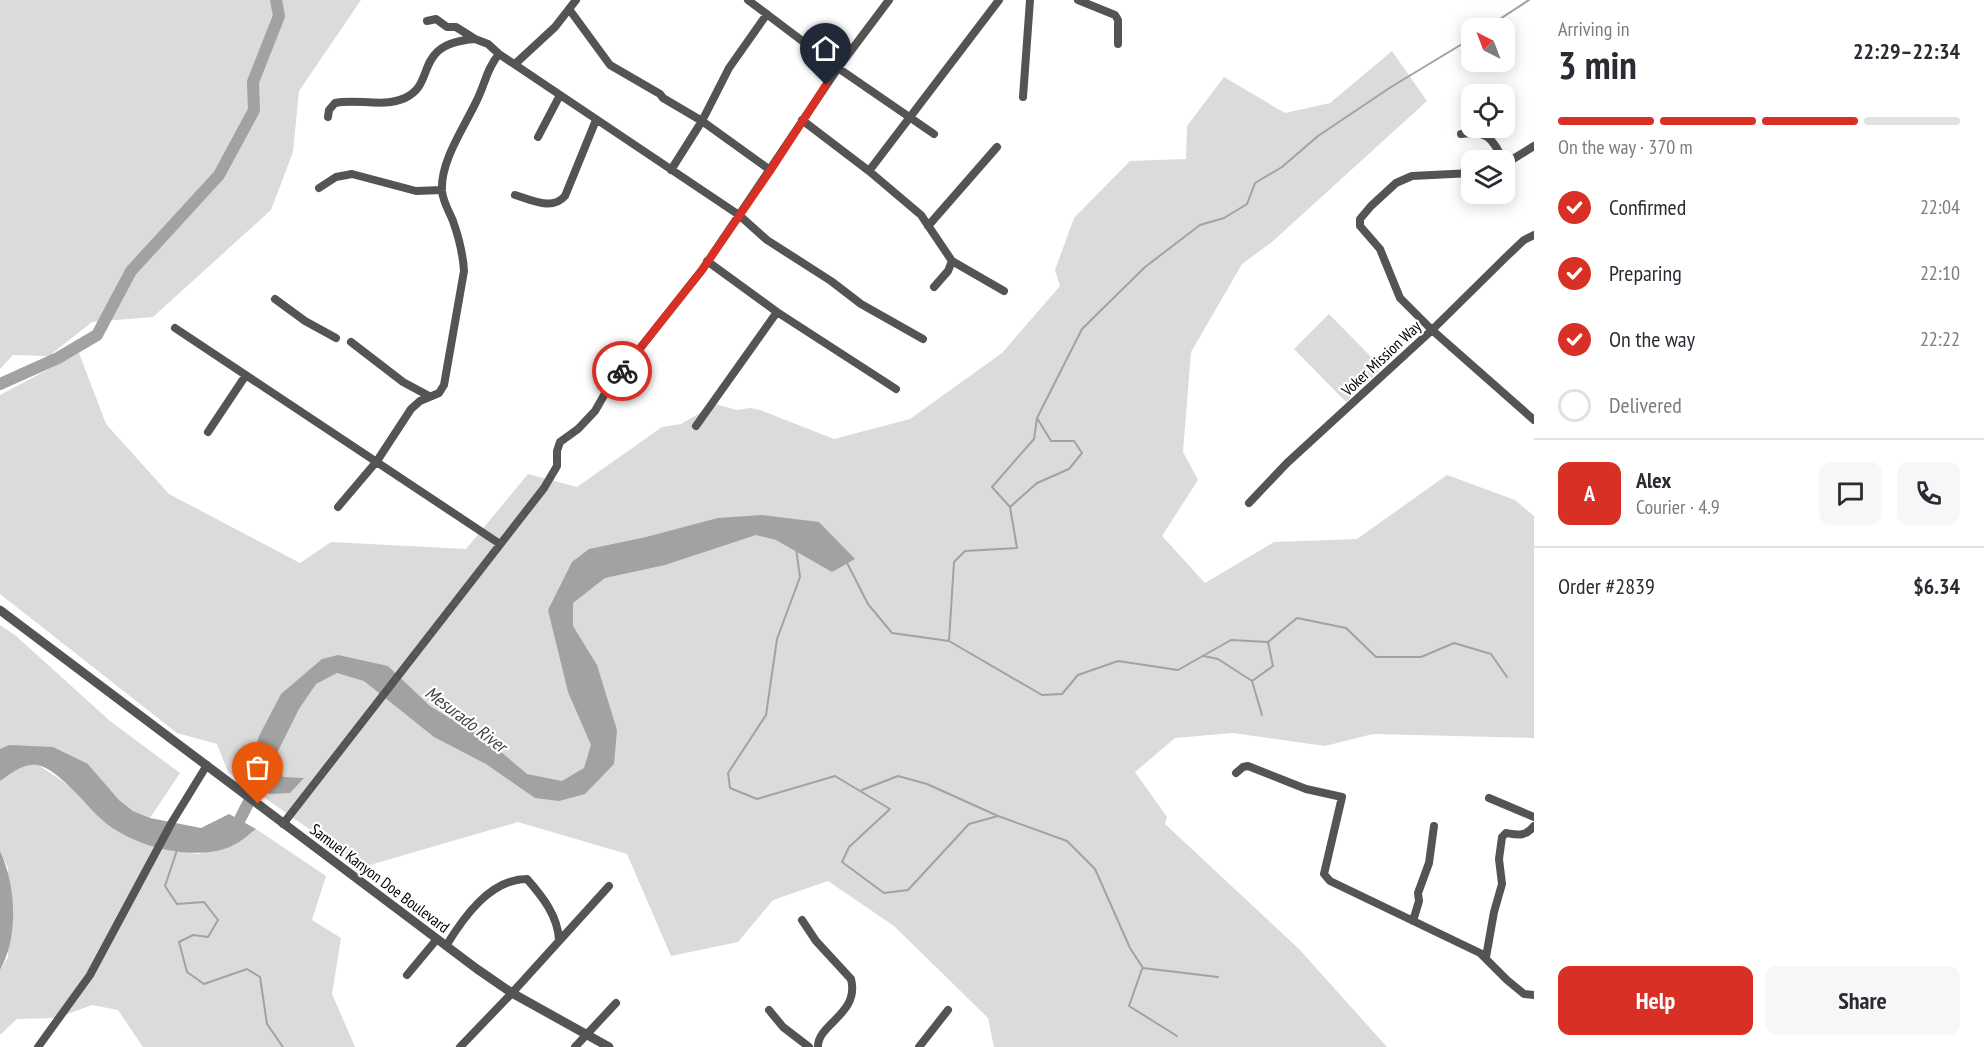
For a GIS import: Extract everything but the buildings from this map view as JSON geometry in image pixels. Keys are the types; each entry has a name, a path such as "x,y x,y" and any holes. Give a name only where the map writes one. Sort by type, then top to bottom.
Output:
{"street":[{"path":"515,64 555,27 576,0"},
{"path":"748,0 838,68 934,134"},
{"path":"283,824 544,488 557,466 560,442 578,429 596,411 607,390 707,261 838,68 889,0"},
{"path":"869,171 999,0"},
{"path":"1023,97 1030,0"},
{"path":"1078,0 1115,15 1118,20 1118,44"},
{"path":"569,9 610,65 631,75 702,122 770,171"},
{"path":"671,170 702,122 729,68 767,14"},
{"path":"427,21 436,19 447,27 456,27 488,44 499,54 739,215 767,240 831,280 861,304 923,339"},
{"path":"328,117 329,110 335,103 386,102 404,98 417,89 430,57 437,50 455,42 475,39"},
{"path":"338,507 377,461 411,409 420,401 439,393 444,385 464,271 458,235 442,190 446,167 455,142 477,101 492,63 499,54"},
{"path":"538,137 560,95"},
{"path":"515,195 546,204 560,202 565,196 596,120"},
{"path":"802,120 869,171 921,215 952,261 1004,291"},
{"path":"1515,158 1534,146"},
{"path":"928,226 997,147"},
{"path":"320,188 336,177 352,174 416,191 442,190"},
{"path":"1461,174 1412,176 1396,183 1360,219 1360,226 1380,249 1400,298 1432,330 1534,420"},
{"name":"Voker Mission Way","path":"1249,504 1287,463 1432,330 1524,240 1534,235"},
{"path":"707,261 777,312 896,389"},
{"path":"934,287 948,271 952,261"},
{"path":"275,299 305,321 336,338"},
{"path":"696,426 777,312"},
{"path":"175,328 500,544"},
{"path":"351,342 403,382 429,396"},
{"path":"208,432 246,375"},
{"name":"Samuel Kanyon Doe Boulevard","path":"0,610 446,946 512,993 609,1047"},
{"path":"38,1047 90,975 172,822 207,765"},
{"path":"1236,773 1248,766 1306,789 1342,797 1324,873 1330,881 1486,957 1507,980 1524,994 1534,995"},
{"path":"1489,798 1534,817"},
{"path":"1413,921 1419,901 1418,893 1429,863 1434,826"},
{"path":"1486,957 1494,912 1502,884 1499,859 1502,837 1506,833 1523,835 1534,826"},
{"path":"446,946 465,915 494,890 517,879 527,879 540,894 559,926 559,940"},
{"path":"460,1047 609,886"},
{"path":"802,920 816,940 852,979 853,987 849,1003 841,1015 821,1035 817,1042 818,1047"},
{"path":"407,975 437,939"},
{"path":"575,1047 616,1003"},
{"path":"769,1010 783,1027 809,1047"},
{"path":"919,1047 948,1010"}],"shaded area":[{"path":"0,0 361,0 299,91 293,152 271,210 153,317 92,322 49,356 13,355 0,369"},
{"path":"1392,51 1427,101 1272,242 1242,264 1191,352 1183,452 1198,480 1162,536 1205,583 1274,542 1357,539 1447,475 1515,500 1534,516 1534,738 1373,734 1325,746 1233,733 1175,738 1135,772 1167,817 1165,824 1299,949 1387,1047 994,1047 988,1018 894,926 828,881 773,900 738,942 671,956 627,854 518,822 363,867 228,772 217,744 177,733 0,594 0,395 79,353 106,424 169,494 300,563 331,542 466,549 528,474 577,487 662,427 681,424 715,404 737,410 750,408 760,410 834,439 910,419 1002,353 1060,286 1055,270 1074,218 1130,161 1186,159 1187,126 1224,77 1285,113 1330,103"},
{"path":"1329,314 1382,368 1346,402 1294,349"},
{"path":"762,515 819,522 855,559 832,572 776,540 756,535 665,565 605,578 573,603 573,626 597,665 617,730 614,764 585,794 559,801 535,798 486,764 434,737 364,681 337,673 316,684 299,709 277,753 283,777 304,778 290,793 270,794 250,780 250,765 259,736 281,694 322,659 338,655 388,666 430,706 488,741 527,774 562,781 584,768 591,745 568,692 548,610 572,562 589,549 718,518"},
{"path":"0,625 15,635 110,721 180,773 150,818 133,811 119,800 88,764 9,745 0,749"},
{"path":"9,745 53,747 88,764 119,800 133,811 150,818 201,828 229,814 256,829 234,845 201,853 164,849 145,844 113,828 62,779 45,768 37,765 26,766 0,781 0,749"},
{"path":"23,765 38,765 58,778 79,794 101,819 122,833 174,851 198,854 233,846 256,829 326,876 312,920 341,938 332,994 355,1047 143,1047 118,1010 92,1005 57,1018 17,1019 0,1035 0,970 8,957 8,868 0,851 0,781"},
{"path":"0,851 12,895 13,927 6,957 0,970"}],"waterway":[{"path":"0,384 58,358 97,335 131,271 219,175 254,110 253,82 279,16 276,0"},
{"path":"1501,18 1529,0"},
{"path":"949,641 954,562 965,551 1017,548 1010,507 992,487 1034,439 1037,418 1082,329 1145,267 1200,225 1224,218 1247,204 1255,183 1282,167 1318,136 1391,87 1461,45"},
{"path":"1010,507 1037,483 1069,469 1082,453 1074,441 1051,441 1037,418"},
{"path":"796,548 800,577 777,639 766,715 728,773 730,788 757,799 835,776 890,809 849,847 842,862 884,893 908,890 969,824 998,816 1067,841 1095,869 1130,948 1143,968 1218,977"},
{"path":"846,561 868,604 892,633 949,641 1042,695 1062,694 1078,675 1118,661 1178,670 1231,640 1268,642 1297,618 1346,628 1376,657 1421,657 1454,643 1491,654 1507,677"},
{"path":"1252,681 1273,666 1268,642"},
{"path":"1204,656 1218,659 1252,681 1262,715"},
{"name":"Mesurado River","path":"228,829 237,825 261,778 262,771"},
{"path":"862,790 898,776 927,784 998,816"},
{"path":"177,850 165,886 177,904 204,902 218,920 208,937 193,935 179,942 187,972 204,984 247,969 260,977 267,1024 283,1047"},
{"path":"1142,969 1129,1006 1177,1036"}],"way so far":[{"path":"258,804 283,824 544,488 557,466 560,442 578,429 596,411 607,390 622,371"}],"route":[{"path":"622,371 702,270 826,85"}]}
